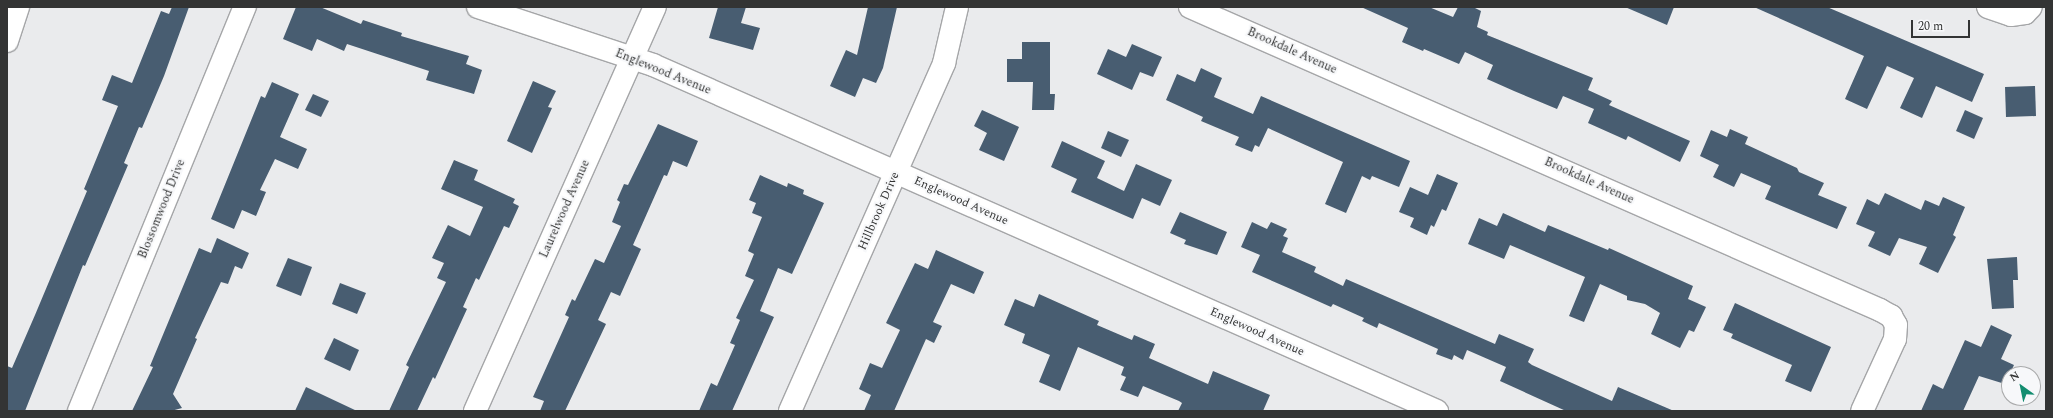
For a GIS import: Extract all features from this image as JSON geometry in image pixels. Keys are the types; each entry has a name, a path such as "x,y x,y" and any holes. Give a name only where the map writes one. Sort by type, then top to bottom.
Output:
{"main road":[{"path":"7,41 18,7"},
{"name":"Blossomwood Drive","path":"79,411 245,7"},
{"name":"Englewood Avenue","path":"478,7 633,59 1437,411"},
{"name":"Laurelwood Avenue","path":"475,411 633,59 654,7"},
{"name":"Hillbrook Drive","path":"790,411 944,63 957,7"},
{"name":"Brookdale Avenue","path":"1190,7 1891,316 1896,325 1895,339 1862,411"},
{"path":"1988,7 2011,15 2028,10"}],"building":[{"path":"172,7 189,7 164,76 142,128 139,127 124,163 128,165 85,266 83,265 25,411 7,411 7,366 12,368 35,315 87,191 84,189 118,106 102,100 112,75 132,83 161,11 169,14"},
{"path":"296,7 320,7 361,24 363,20 402,33 401,36 469,56 466,64 482,70 474,94 426,80 429,71 347,44 344,51 317,39 312,51 283,39"},
{"path":"718,7 746,7 741,23 760,28 753,50 709,38"},
{"path":"868,7 897,7 883,68 876,83 863,78 855,97 830,86 846,50 857,55"},
{"path":"1361,7 1429,7 1453,17 1458,7 1473,7 1481,11 1477,27 1488,32 1487,35 1593,78 1588,90 1612,101 1609,105 1690,141 1680,162 1628,136 1626,140 1588,123 1594,109 1563,96 1557,109 1487,79 1493,65 1465,52 1459,64 1424,49 1423,51 1402,42 1408,28"},
{"path":"1625,7 1674,7 1667,25"},
{"path":"1754,7 1827,7 1984,74 1972,102 1936,86 1922,118 1900,108 1914,78 1887,66 1867,109 1845,99 1864,56"},
{"path":"1022,42 1050,42 1050,94 1055,94 1054,110 1032,110 1033,82 1007,82 1007,59 1022,59"},
{"path":"1132,44 1162,57 1153,77 1140,72 1132,90 1097,74 1108,49 1126,57"},
{"path":"1201,68 1222,78 1214,97 1253,114 1261,96 1410,161 1399,187 1372,176 1370,180 1362,176 1346,213 1325,204 1343,162 1268,128 1259,147 1255,145 1252,152 1235,145 1239,137 1201,121 1203,117 1166,100 1177,74 1195,82"},
{"path":"533,81 556,91 548,107 552,108 532,153 507,141"},
{"path":"272,82 299,94 280,137 307,149 298,169 275,159 260,190 266,192 256,216 242,210 234,229 211,219 261,96 265,98"},
{"path":"2035,86 2036,116 2006,117 2005,87"},
{"path":"313,94 329,101 321,117 305,110"},
{"path":"982,110 1019,127 1004,161 979,150 987,133 974,126"},
{"path":"1965,110 1983,118 1974,139 1956,131"},
{"path":"658,124 698,141 687,167 673,161 667,176 664,175 633,245 641,249 620,296 611,292 598,320 606,324 565,411 540,411 544,401 533,397 569,317 565,315 572,299 575,301 595,259 604,263 621,226 612,222 620,202 617,200 624,184 628,185"},
{"path":"1730,129 1748,137 1745,144 1797,168 1799,172 1824,183 1818,195 1847,207 1837,229 1765,199 1771,186 1741,173 1734,187 1713,177 1719,165 1700,156 1711,130 1727,137"},
{"path":"1108,131 1129,140 1121,157 1101,148"},
{"path":"1062,141 1105,161 1097,178 1124,191 1136,164 1172,180 1160,206 1142,198 1133,219 1071,192 1077,179 1051,167"},
{"path":"454,160 478,170 474,180 515,199 513,203 519,206 509,228 504,226 479,280 476,278 463,307 467,309 435,379 433,377 417,411 389,411 409,367 406,365 446,282 437,278 444,263 432,258 448,225 470,236 483,207 441,189"},
{"path":"1437,174 1458,183 1446,211 1442,209 1434,227 1431,225 1427,235 1410,227 1414,218 1399,212 1410,187 1428,195"},
{"path":"760,175 787,187 788,183 804,190 803,194 824,203 792,274 778,268 760,311 774,317 732,411 699,411 711,383 717,386 735,345 730,343 740,320 736,318 754,280 745,276 754,254 748,251 762,217 752,213 756,203 749,200"},
{"path":"1885,193 1921,210 1925,200 1939,206 1943,197 1965,207 1953,235 1956,237 1938,273 1919,264 1927,247 1899,238 1890,256 1868,246 1875,232 1856,224 1867,199 1879,205"},
{"path":"1180,212 1227,232 1217,255 1184,244 1186,240 1170,233"},
{"path":"1503,213 1545,232 1548,225 1608,250 1609,248 1693,286 1688,299 1706,307 1694,332 1689,330 1680,348 1651,334 1660,313 1645,304 1627,300 1627,296 1600,284 1584,322 1569,316 1585,277 1510,245 1504,259 1468,244 1479,218 1497,226"},
{"path":"1252,222 1267,229 1271,222 1287,229 1283,236 1288,238 1282,252 1316,267 1314,272 1343,286 1346,279 1495,344 1499,334 1534,349 1528,362 1532,365 1612,401 1618,387 1674,411 1566,411 1500,381 1506,367 1467,350 1463,360 1454,355 1452,360 1436,354 1438,349 1379,323 1377,328 1362,321 1364,318 1333,304 1331,307 1252,272 1260,255 1241,247"},
{"path":"217,238 249,253 242,269 235,266 228,284 221,282 195,338 197,339 173,394 182,408 171,411 132,411 153,367 150,366 199,248 211,253"},
{"path":"936,250 984,272 974,294 951,284 933,322 942,326 934,343 926,339 894,411 864,411 871,395 859,389 870,363 882,368 900,330 886,323 915,263 928,269"},
{"path":"2017,257 2018,280 2013,280 2014,308 1992,309 1987,259"},
{"path":"288,258 312,267 301,296 276,286"},
{"path":"340,283 366,293 357,314 332,304"},
{"path":"1039,294 1099,321 1097,325 1132,340 1134,335 1155,344 1149,358 1208,384 1213,371 1270,395 1263,411 1178,411 1182,403 1143,386 1138,397 1120,390 1126,377 1121,375 1124,367 1078,347 1060,391 1039,382 1050,355 1022,343 1025,334 1004,325 1015,299 1034,307"},
{"path":"1735,303 1831,347 1811,392 1785,381 1792,365 1731,338 1733,334 1723,330"},
{"path":"1991,325 2012,335 2001,359 2014,365 2001,366 2001,383 1979,376 1963,411 1921,411 1933,384 1943,389 1965,340 1981,347"},
{"path":"334,338 359,350 350,371 324,359"},
{"path":"306,387 357,411 295,411"}]}
